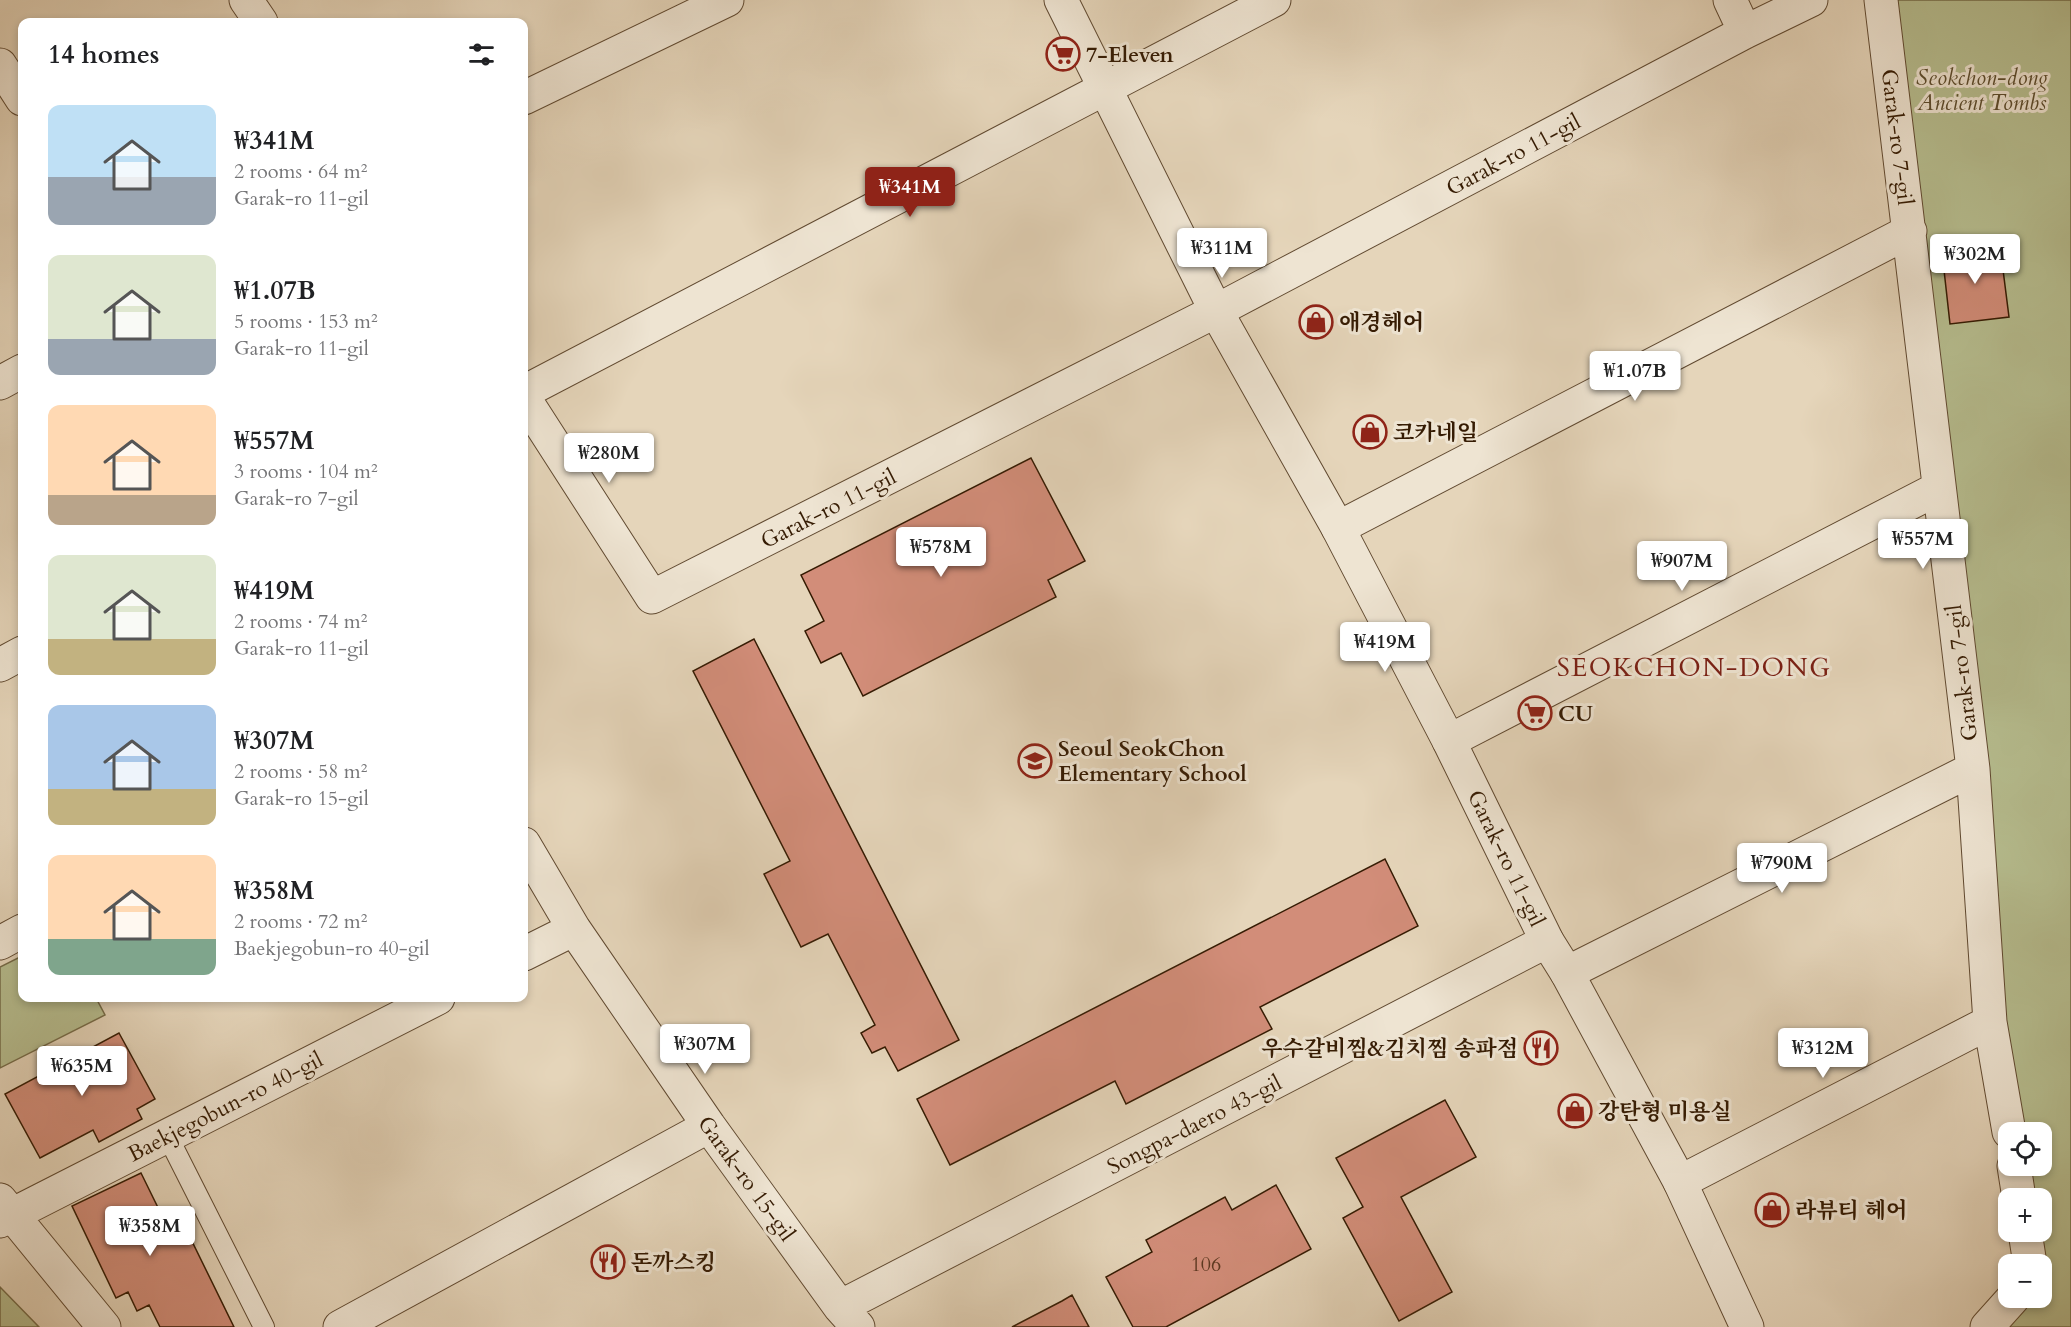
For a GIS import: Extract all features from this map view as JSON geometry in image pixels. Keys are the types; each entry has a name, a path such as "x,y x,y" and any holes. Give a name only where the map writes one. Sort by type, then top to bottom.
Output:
{"street":[{"path":"246,0 258,18"},
{"path":"528,96 727,0"},
{"name":"Garak-ro 11-gil","path":"1061,0 1216,311 1338,528 1449,741 1547,941 1568,973 1680,1182 1747,1327"},
{"path":"528,390 1274,0"},
{"path":"1730,0 1744,32"},
{"name":"Garak-ro 11-gil","path":"528,404 652,597 1216,311 1744,32 1811,0"},
{"name":"Garak-ro 7-gil","path":"1881,0 1973,770 1990,1022 2006,1122"},
{"path":"1338,528 1910,231"},
{"path":"0,383 18,373"},
{"path":"1449,741 1939,488"},
{"path":"0,665 18,655"},
{"path":"1568,973 1973,770"},
{"name":"Garak-ro 15-gil","path":"528,851 574,929 709,1126 849,1317"},
{"path":"528,952 574,929"},
{"path":"0,943 18,933"},
{"name":"Songpa-daero 43-gil","path":"849,1317 1547,941"},
{"name":"Baekjegobun-ro 40-gil","path":"104,1327 4,1212 168,1135 430,1002"},
{"path":"1680,1182 1990,1022"},
{"path":"340,1327 709,1126"},
{"path":"1987,1327 2004,1308"}],"lane":[{"path":"168,1135 264,1327"}],"green space":[{"name":"Seokchon-dong Ancient Tombs","path":"1881,0 2071,0 2071,1327 2004,1327 2022,1308 2052,1308 2052,1254 2042,1254 2042,1242 2052,1242 2052,1188 2025,1188 2022,1176 2052,1176 2052,1122 2012,1122"},
{"path":"18,958 18,1002 98,1002 105,1015 0,1068 0,967"},
{"path":"0,1287 39,1327 0,1327"}],"building":[{"path":"2000,246 2009,317 1950,324 1942,252"},
{"path":"1031,458 1085,561 1048,580 1056,597 863,696 841,653 821,663 805,631 824,621 801,575"},
{"path":"754,639 959,1040 898,1071 885,1047 872,1053 861,1033 875,1025 828,934 801,947 764,874 790,861 693,671"},
{"path":"1385,859 1418,926 1260,1007 1272,1029 1126,1104 1115,1081 950,1165 917,1099"},
{"path":"119,1033 155,1099 137,1109 142,1119 99,1142 93,1130 40,1158 5,1094"},
{"path":"1445,1100 1476,1157 1401,1197 1452,1292 1399,1321 1343,1218 1363,1207 1336,1158"},
{"path":"141,1173 169,1230 183,1223 234,1327 160,1327 149,1305 137,1311 128,1292 116,1298 72,1206"},
{"path":"1276,1185 1311,1249 1166,1327 1133,1327 1106,1277 1152,1252 1146,1240 1225,1197 1232,1210"},
{"path":"1072,1295 1089,1327 1012,1327 1062,1301"}],"place":[{"name":"7-Eleven","path":"1063,54"},
{"name":"애경헤어","path":"1316,322"},
{"name":"코카네일","path":"1370,432"},
{"name":"CU","path":"1535,713"},
{"name":"Seoul SeokChon Elementary School","path":"1035,761"},
{"name":"우수갈비찜&김치찜 송파점","path":"1541,1048"},
{"name":"강탄형 미용실","path":"1575,1111"},
{"name":"라뷰티 헤어","path":"1772,1210"},
{"name":"돈까스킹","path":"608,1262"}],"district":[{"name":"SEOKCHON-DONG","path":"1694,667"}]}
